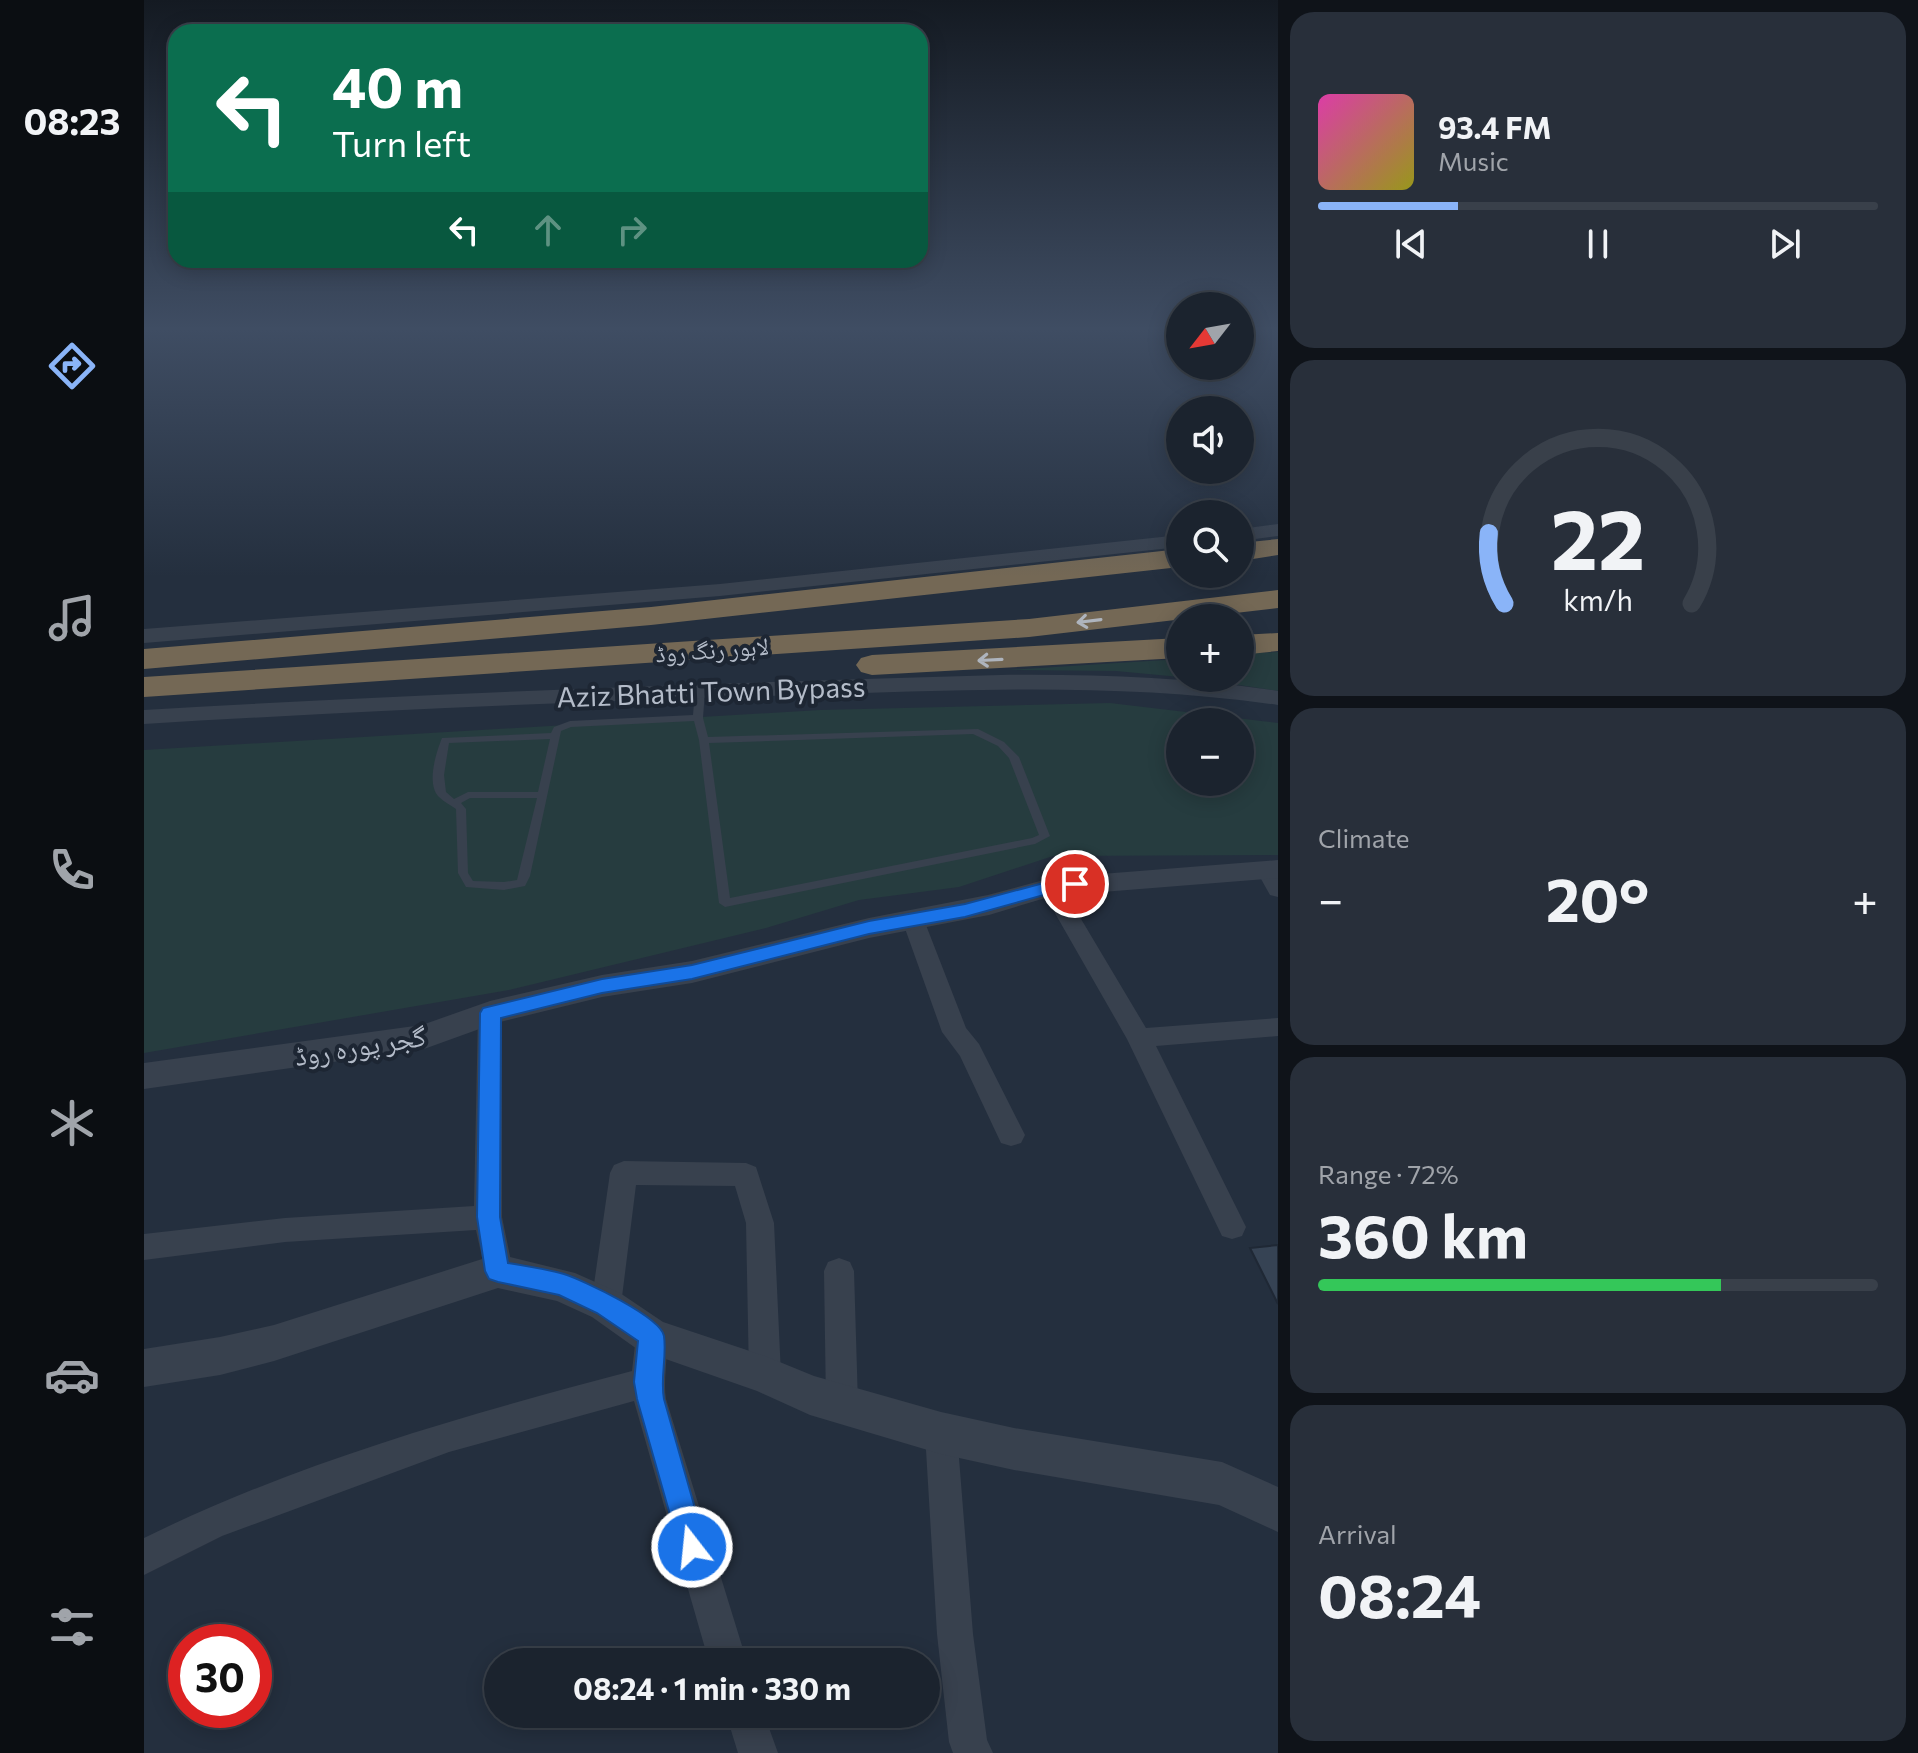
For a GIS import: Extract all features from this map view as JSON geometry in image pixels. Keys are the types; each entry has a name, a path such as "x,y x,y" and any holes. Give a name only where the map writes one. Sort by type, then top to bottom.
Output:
{"highway":[{"path":"1254,550 1278,547"},
{"path":"144,659 651,616 1166,560"},
{"name":"لاہور رنگ روڈ","path":"144,666 985,609 1278,579"},
{"name":"لاہور رنگ روڈ","path":"144,687 1029,628 1278,599"},
{"path":"1254,644 1278,642"},
{"path":"144,696 982,660 1166,649"}],"street":[{"path":"1254,533 1278,530"},
{"path":"144,636 720,590 1166,542"},
{"name":"Aziz Bhatti Town Bypass","path":"144,717 700,691 1094,680 1199,687 1278,698"},
{"name":"گجر پورہ روڈ","path":"144,1076 424,1037 490,1013 602,986 692,972 869,928 989,905 1051,887 1274,876"},
{"path":"1051,887 1139,1038 1232,1227"},
{"path":"913,920 955,1032 970,1051 1011,1135"},
{"path":"490,1013 488,1217 498,1271"},
{"path":"1139,1038 1278,1027"},
{"path":"606,1305 624,1173 746,1175 760,1223 765,1375"},
{"path":"144,1247 285,1230 488,1217"},
{"path":"144,1368 220,1356 274,1343 498,1271 562,1285 606,1305 651,1336 765,1375 810,1395 941,1433 1014,1449 1222,1484 1278,1510"},
{"path":"839,1271 842,1404"},
{"path":"651,1336 647,1382 700,1576 723,1648"},
{"path":"144,1557 214,1522 449,1436 647,1382"},
{"path":"941,1433 955,1634 968,1742 973,1753"},
{"path":"750,1728 758,1753"}],"lane":[{"path":"700,691 698,718 704,740 725,903 1035,841 1045,836 1014,757 1001,744 975,731 704,740"},
{"path":"553,736 445,740 439,787 443,796 456,802 461,809 464,879 477,885 521,883 557,729 570,724 698,718"},
{"path":"456,802 468,795 542,795"}],"green space":[{"path":"1278,652 1278,691 1254,687 1254,653"},
{"path":"1166,660 1166,676 1116,671 1007,670"},
{"path":"1110,703 1166,710 1166,796 1254,796 1254,720 1278,723 1278,855 1053,856 959,887 859,900 766,928 509,990 144,1053 144,750 820,710"}],"building":[{"path":"1278,1245 1278,1304 1250,1248"}],"route":[{"path":"692,1547 650,1399 647,1382 651,1336 606,1305 562,1285 498,1271 488,1217 490,1013 602,986 725,965 869,928 965,911 1051,887 1075,884"}]}
